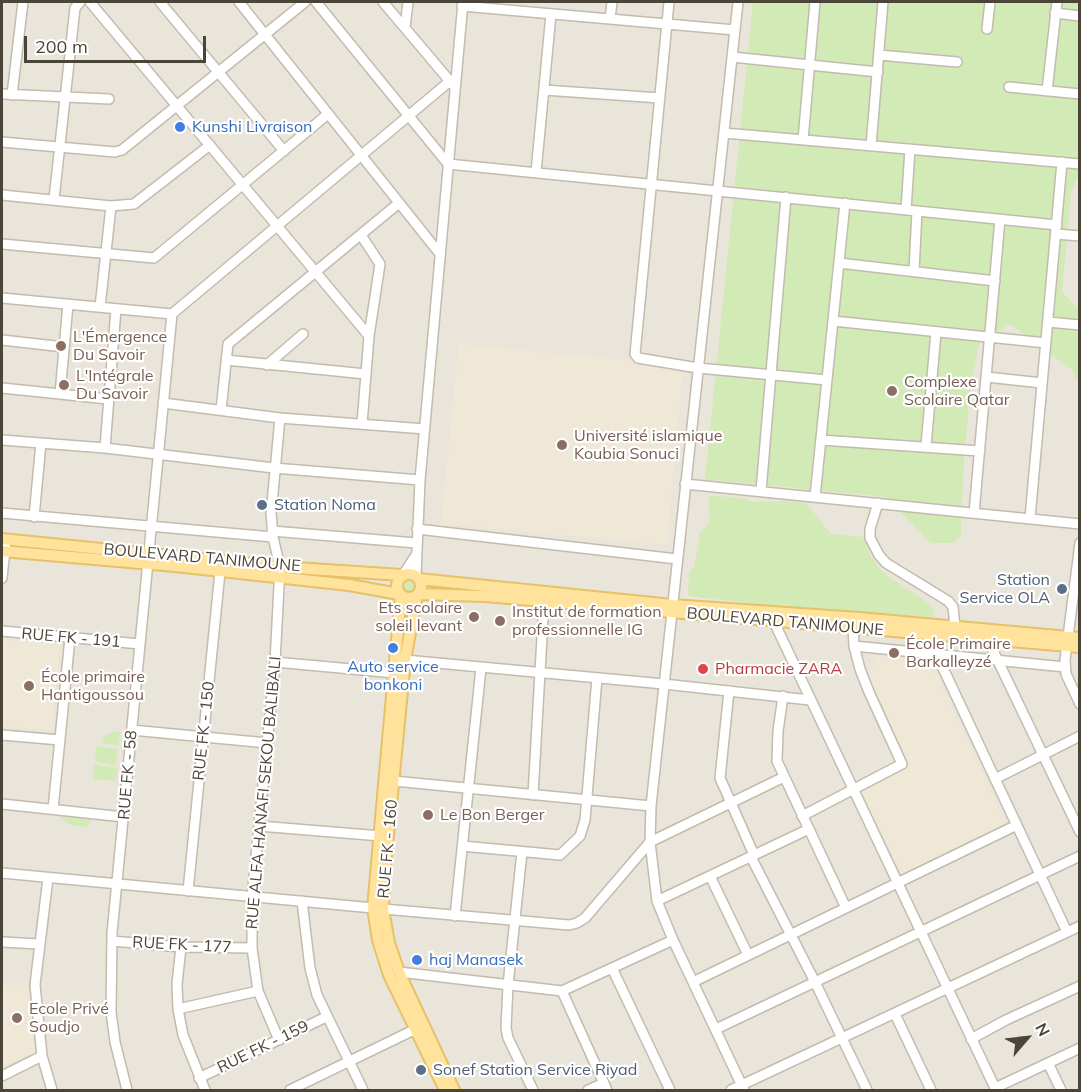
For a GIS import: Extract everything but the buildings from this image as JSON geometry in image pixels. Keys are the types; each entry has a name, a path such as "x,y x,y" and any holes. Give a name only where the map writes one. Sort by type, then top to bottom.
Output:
{"main road":[{"name":"BOULEVARD TANIMOUNE","path":"3,545 280,572 400,594"},
{"name":"BOULEVARD TANIMOUNE","path":"148,559 220,572 402,575"},
{"path":"409,573 418,577 421,588 418,594 409,598 400,594 397,582 402,575 409,573"},
{"name":"BOULEVARD TANIMOUNE","path":"418,577 774,622 988,640 1066,641 1080,638"},
{"name":"RUE FK - 160","path":"400,594 381,836 375,872 378,909 380,923 445,1090"},
{"name":"BOULEVARD TANIMOUNE","path":"418,594 860,618 1066,641 1080,647"},
{"name":"RUE FK - 160","path":"378,909 384,877 405,660 418,594"},
{"name":"RUE FK - 160","path":"380,923 378,940 389,975 454,1090"}],"street":[{"path":"12,95 23,2"},
{"path":"54,199 75,8 80,2"},
{"path":"90,2 369,336"},
{"path":"160,2 284,151"},
{"path":"238,2 440,254"},
{"path":"2,142 119,151 305,2"},
{"path":"316,2 448,164 1000,219 1080,236"},
{"path":"383,2 453,85"},
{"path":"405,28 408,2"},
{"path":"610,19 612,2"},
{"path":"669,2 635,354 638,358 698,368 827,380"},
{"path":"738,2 651,806 650,842 657,901 743,1088"},
{"path":"803,140 815,2"},
{"path":"871,146 884,2"},
{"path":"987,29 990,2"},
{"path":"1047,91 1057,2"},
{"path":"418,577 416,543 420,480 453,85 462,4 735,30"},
{"path":"1055,13 1080,16"},
{"path":"536,172 551,14"},
{"path":"879,55 957,62"},
{"path":"732,57 878,72"},
{"path":"2,298 172,314 409,116 453,85"},
{"path":"1009,87 1080,94"},
{"path":"544,90 660,98"},
{"path":"2,94 109,99"},
{"path":"2,244 105,255 155,257 328,114"},
{"path":"724,133 1080,164"},
{"path":"2,195 111,206 138,202 210,145"},
{"path":"906,210 910,149"},
{"path":"1029,519 1062,162"},
{"path":"761,491 786,197"},
{"path":"221,410 228,344 399,203"},
{"path":"815,497 845,203"},
{"path":"100,307 111,206"},
{"path":"914,272 917,211"},
{"path":"974,513 1000,219"},
{"path":"361,235 380,264 369,336 362,424"},
{"path":"839,263 995,281"},
{"path":"60,394 68,304"},
{"path":"105,448 116,309"},
{"name":"RUE FK - 58","path":"124,1090 111,1012 112,941 172,314"},
{"path":"833,321 1046,343"},
{"path":"1048,322 1080,325"},
{"path":"926,446 936,332"},
{"path":"267,364 303,334"},
{"path":"2,340 64,347"},
{"path":"226,360 366,374"},
{"path":"987,377 1042,383"},
{"path":"2,388 108,399"},
{"path":"163,403 280,418 425,429"},
{"name":"RUE ALFA HANAFI SEKOU BALIBALI","path":"279,1040 258,991 252,948 252,897 275,662 280,572 272,534 271,514 280,418"},
{"path":"2,440 105,448 274,468 420,480"},
{"path":"821,440 980,451"},
{"path":"33,517 41,443"},
{"path":"686,483 1080,524"},
{"path":"878,503 870,529 870,538 879,555 886,563 948,601 952,607 955,627"},
{"path":"2,513 152,526 416,543"},
{"path":"417,529 677,559"},
{"path":"1080,543 1066,641 1065,667 1080,704"},
{"path":"2,578 3,545"},
{"path":"402,575 416,555"},
{"name":"RUE FK - 150","path":"188,891 220,572"},
{"path":"533,795 544,602"},
{"path":"774,622 995,1089 1080,1048"},
{"path":"802,816 902,764 869,692 854,646 853,628"},
{"name":"RUE FK - 191","path":"2,631 140,644"},
{"path":"927,634 1067,932"},
{"path":"53,809 70,638"},
{"path":"988,640 1080,832"},
{"path":"854,646 1065,667"},
{"path":"405,660 810,700"},
{"path":"275,662 395,673"},
{"path":"455,916 481,668"},
{"path":"462,846 560,855 582,832 585,820 597,678"},
{"path":"729,691 720,778 753,856 843,1039 863,1089"},
{"path":"783,696 777,761 846,908"},
{"path":"132,730 267,743"},
{"path":"2,735 60,740"},
{"path":"994,778 1080,736"},
{"path":"2,873 569,925 585,918 650,842 784,777"},
{"path":"394,781 651,806"},
{"path":"2,804 124,817"},
{"path":"693,982 1017,825"},
{"path":"259,826 381,836"},
{"path":"657,901 809,829"},
{"path":"522,852 508,985 506,1033 533,1090"},
{"path":"716,1029 1080,856"},
{"path":"710,876 748,955"},
{"path":"48,878 35,985 42,1056 52,1090"},
{"path":"302,902 310,968 317,995 363,1090"},
{"path":"731,1090 743,1088 1080,926"},
{"path":"399,972 562,992 673,940"},
{"name":"RUE FK - 177","path":"112,941 181,947 252,948"},
{"path":"2,942 39,945"},
{"path":"181,947 177,984 178,1009 183,1035 199,1078 206,1090"},
{"path":"612,968 670,1090"},
{"path":"971,1039 1080,986"},
{"path":"178,1009 258,991"},
{"path":"562,992 606,1087 588,1090"},
{"path":"895,1014 931,1090"},
{"name":"RUE FK - 159","path":"199,1078 326,1017"},
{"path":"290,1090 420,1027"},
{"path":"2,1076 42,1056"},
{"path":"1048,1063 1061,1090"}],"shaded area":[{"path":"2,2 1079,2 1079,1090 2,1090"},
{"name":"Université islamique Koubia Sonuci","path":"459,344 683,366 667,545 441,524"},
{"name":"École primaire Hantigoussou","path":"2,639 60,645 52,731 2,726"},
{"path":"876,656 930,661 1006,823 902,874 859,789 907,766 868,680"},
{"name":"Ecole Privé Soudjo","path":"2,985 28,985 35,1050 2,1067"}],"green space":[{"path":"753,2 1079,2 1079,173 1071,193 1062,292 1079,309 1079,383 1072,370 1010,324 979,344 970,391 961,536 953,543 931,543 885,497 705,479"},
{"path":"711,496 736,497 755,502 806,503 831,534 864,537 870,555 879,568 927,602 934,609 933,618 781,607 688,596 689,572 694,567 699,534 710,521 708,499"},
{"path":"409,576 415,579 418,585 415,591 409,594 403,591 400,585 403,579"},
{"path":"120,731 119,745 102,743 103,737"},
{"path":"96,746 118,749 116,766 95,761"},
{"path":"94,764 117,768 116,781 93,779"},
{"path":"57,815 90,819 89,827 70,825"}],"place":[{"name":"Kunshi Livraison","path":"180,127"},
{"name":"L'Émergence Du Savoir","path":"61,346"},
{"name":"L'Intégrale Du Savoir","path":"64,385"},
{"name":"Complexe Scolaire Qatar","path":"892,391"},
{"name":"Université islamique Koubia Sonuci","path":"562,445"},
{"name":"Station Noma","path":"262,505"},
{"name":"Station Service OLA","path":"1062,589"},
{"name":"Ets scolaire soleil levant","path":"474,617"},
{"name":"Institut de formation professionnelle IG","path":"500,621"},
{"name":"Auto service bonkoni","path":"393,648"},
{"name":"École Primaire Barkalleyzé","path":"894,653"},
{"name":"Pharmacie ZARA","path":"703,669"},
{"name":"École primaire Hantigoussou","path":"29,686"},
{"name":"Le Bon Berger","path":"428,815"},
{"name":"haj Manasek","path":"417,960"},
{"name":"Ecole Privé Soudjo","path":"17,1018"},
{"name":"Sonef Station Service Riyad","path":"421,1070"}]}
